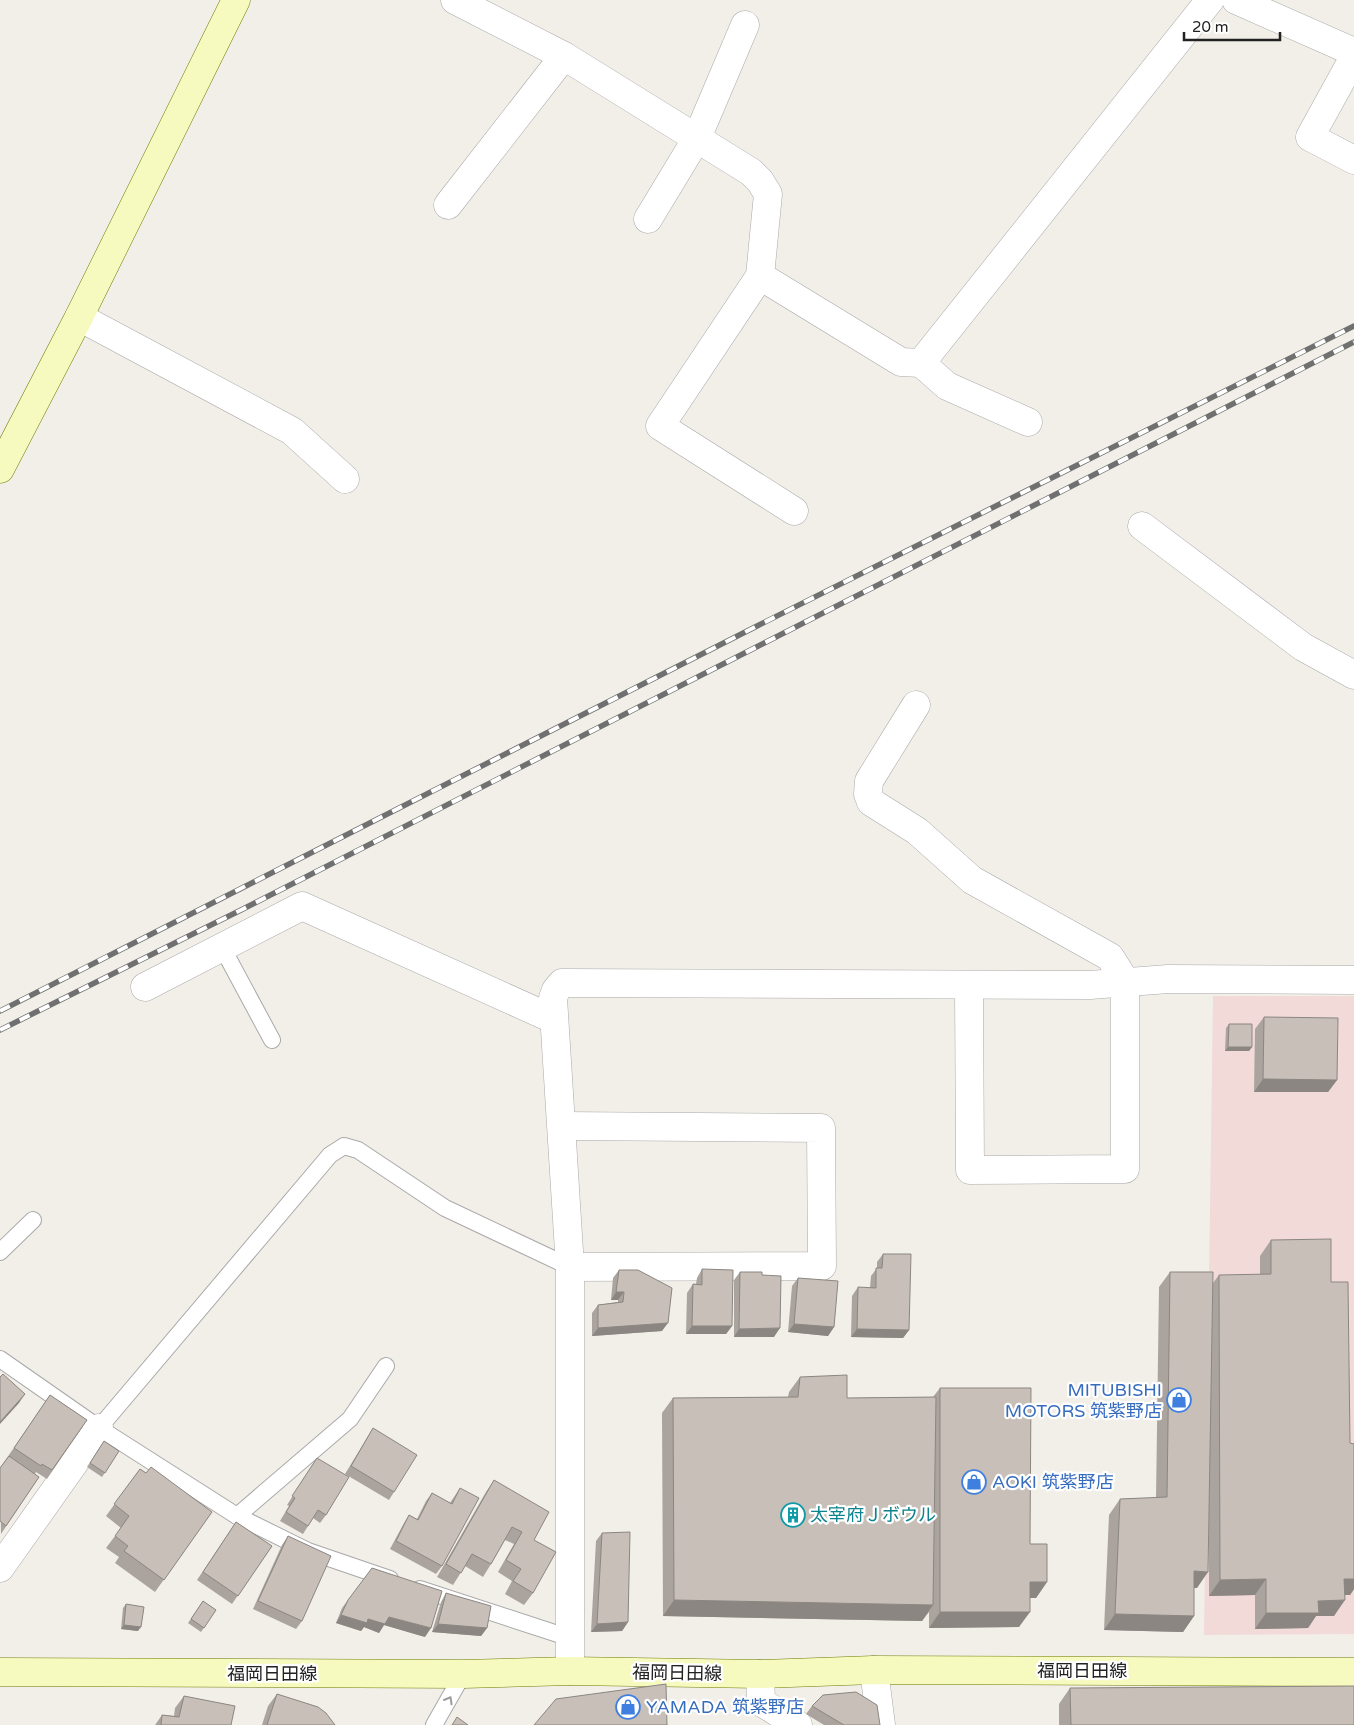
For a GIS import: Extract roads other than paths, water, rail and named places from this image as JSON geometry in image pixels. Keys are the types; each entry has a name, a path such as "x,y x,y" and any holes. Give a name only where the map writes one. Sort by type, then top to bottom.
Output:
{"main road":[{"path":"0,469 79,317 230,2"},
{"name":"福岡日田線","path":"0,1672 463,1674 570,1671 760,1674 874,1670 1354,1672"}],"street":[{"path":"455,0 564,56 751,172 760,181 768,194 760,276 660,426 794,511"},
{"path":"921,363 1210,0"},
{"path":"1236,0 1267,7 1354,52"},
{"path":"648,219 696,138 745,25"},
{"path":"448,205 564,56"},
{"path":"1354,57 1310,137 1354,160"},
{"path":"760,276 901,362 921,363 947,386 1028,422"},
{"path":"79,317 292,431 345,479"},
{"path":"1142,526 1303,647 1354,675"},
{"path":"916,705 869,781 868,794 871,802 917,831 972,880 1110,957 1125,981 1125,1169 970,1170 969,985"},
{"path":"145,987 302,906 553,1019"},
{"path":"570,1671 570,1266 562,1126 553,1019 553,998 556,990 562,984 1090,985 1168,979 1354,980"},
{"path":"562,1126 821,1128 822,1266 570,1266"},
{"path":"0,1568 99,1428"},
{"path":"874,1670 882,1725"},
{"path":"760,1674 761,1702 798,1725"}],"lane":[{"path":"222,947 272,1040"},
{"path":"99,1428 330,1155 344,1146 358,1150 445,1208 570,1266"},
{"path":"0,1252 33,1220"},
{"path":"0,1359 99,1428 237,1516 308,1551 570,1638"},
{"path":"237,1516 350,1419 386,1366"},
{"path":"434,1725 463,1674"}],"railway":[{"path":"0,1011 759,625 1354,326"},
{"path":"0,1030 241,910 1354,342"}],"place":[{"name":"MITUBISHI MOTORS 筑紫野店","path":"1179,1400"},
{"name":"AOKI 筑紫野店","path":"974,1482"},
{"name":"太宰府Ｊボウル","path":"793,1515"},
{"name":"YAMADA 筑紫野店","path":"628,1707"}]}
